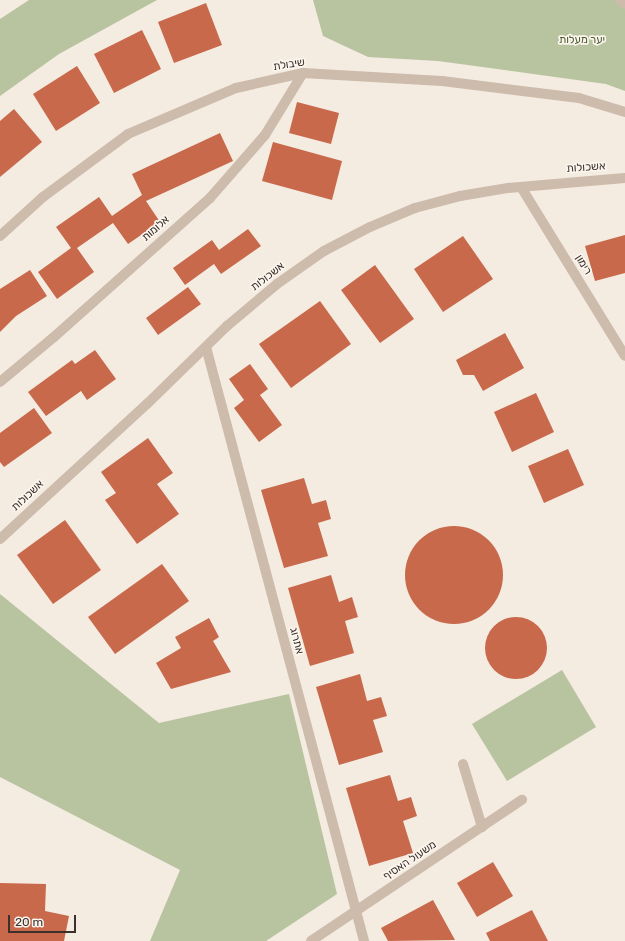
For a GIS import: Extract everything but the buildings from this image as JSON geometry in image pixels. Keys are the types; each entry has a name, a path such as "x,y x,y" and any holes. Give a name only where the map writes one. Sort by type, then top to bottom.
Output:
{"street":[{"path":"620,0 625,4"},
{"name":"שיבולת","path":"0,236 43,197 128,134 236,88 303,73 442,81 579,98 625,112"},
{"name":"אלומות","path":"0,382 54,337 210,198 265,135 303,73"},
{"name":"אשכולות","path":"0,539 206,347 277,284 324,251 370,227 414,208 445,200 521,186 625,178"},
{"name":"רימון","path":"521,186 625,356"},
{"name":"אתרוג","path":"206,347 364,941"},
{"path":"464,764 482,826"},
{"name":"משעול האסיף","path":"311,941 522,800"}],"green space":[{"path":"29,0 157,0 59,54 0,96 0,19"},
{"name":"יער מעלות","path":"313,0 625,0 625,91 606,84 438,61 368,57 323,36"},
{"path":"0,594 159,723 289,694 337,894 266,941 150,941 180,870 0,777"},
{"path":"562,670 596,727 507,781 472,724"}]}
